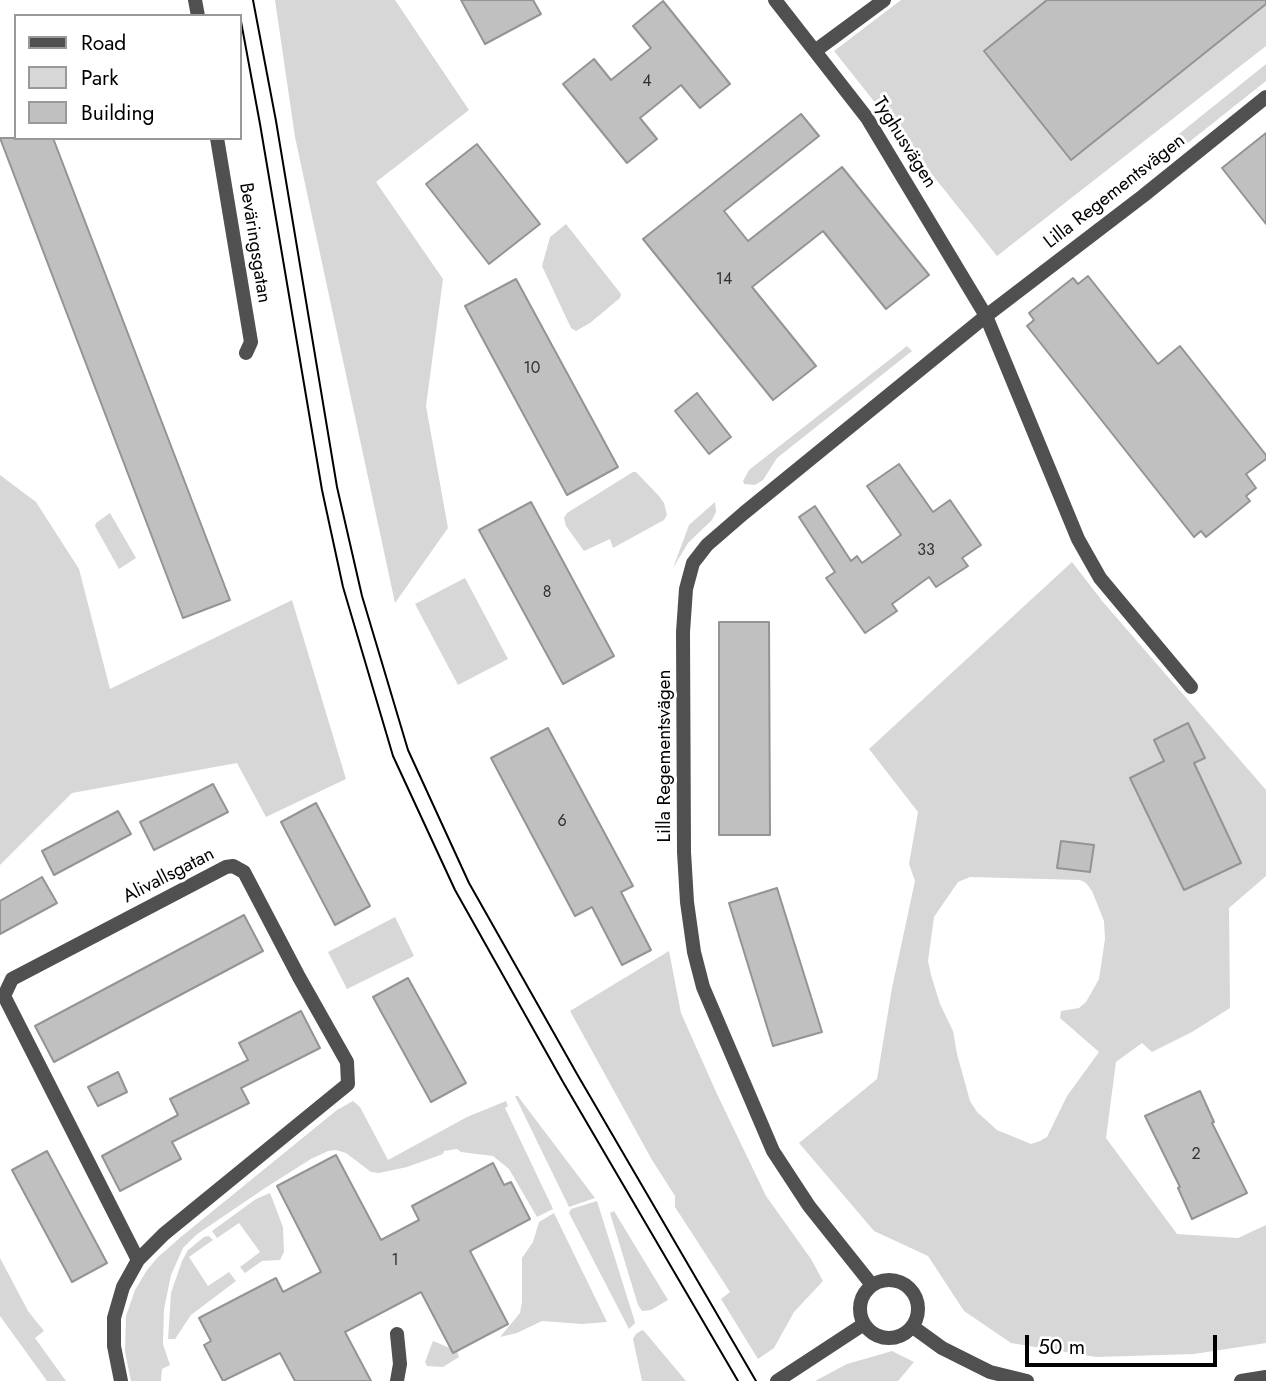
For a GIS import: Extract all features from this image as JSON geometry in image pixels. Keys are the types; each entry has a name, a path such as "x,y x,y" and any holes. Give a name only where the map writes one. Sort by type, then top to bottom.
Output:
{"street":[{"name":"Tyghusvägen","path":"775,0 867,118 986,316"},
{"path":"815,51 884,0"},
{"name":"Lilla Regementsvägen","path":"872,1285 809,1206 773,1151 703,987 694,952 684,852 683,632 686,589 693,563 707,545 986,316 1143,196 1266,97"},
{"name":"Beväringsgatan","path":"217,140 251,342 246,353"},
{"path":"986,316 1084,549 1100,578 1191,687"},
{"name":"Alivallsgatan","path":"121,1381 114,1346 114,1318 124,1287 138,1259 164,1234 348,1084 347,1062 244,872 233,866 226,867 12,979 4,996 138,1259"},
{"path":"895,1280 912,1290 919,1308 913,1327 905,1334 890,1338 875,1335 864,1324 860,1305 865,1292 872,1285 880,1281 895,1280"},
{"path":"778,1381 864,1324"},
{"path":"913,1327 942,1348 990,1372 1027,1381"},
{"path":"397,1334 400,1364 397,1381"},
{"path":"1241,1381 1266,1377"}],"green space":[{"path":"275,0 395,0 469,110 376,182 443,279 426,406 448,528 395,603 295,137"},
{"path":"901,0 1266,0 1266,46 997,256 834,51"},
{"path":"1266,64 1266,81 1087,223 1072,220"},
{"path":"566,224 621,294 620,298 590,323 576,331 571,328 542,266 550,237"},
{"path":"907,346 912,351 777,458 763,480 755,485 744,484 749,470"},
{"path":"636,472 664,503 667,515 664,520 613,548 610,539 584,551 566,526 564,518 567,513"},
{"path":"0,475 36,502 79,569 110,689 292,600 346,779 266,817 237,763 72,793 0,865"},
{"path":"715,502 716,512 712,520 688,543 673,568 689,525"},
{"path":"110,513 136,558 119,569 95,526"},
{"path":"1072,562 1103,602 1266,790 1266,876 1229,908 1230,1008 1192,1032 1152,1052 1142,1043 1116,1062 1106,1138 1177,1234 1238,1238 1266,1225 1266,1343 1194,1354 1096,1357 1011,1343 964,1311 928,1256 874,1231 799,1143 877,1079 892,988 915,881 909,864 918,812 869,749","holes":["970,877 1080,880 1092,891 1104,921 1105,939 1099,979 1086,1002 1079,1008 1061,1011 1060,1018 1099,1052 1067,1096 1047,1137 1031,1144 997,1130 977,1112 970,1101 953,1031 940,1004 928,961 934,917 958,882"]},
{"path":"465,578 508,659 458,685 415,604"},
{"path":"395,917 414,956 347,989 328,952"},
{"path":"669,951 681,1013 717,1094 766,1196 811,1259 823,1281 794,1312 774,1348 758,1359 721,1299 730,1292 675,1207 675,1196 652,1160 570,1011"},
{"path":"515,1096 518,1096 595,1198 569,1207"},
{"path":"353,1101 360,1107 388,1160 467,1117 506,1101 508,1106 505,1108 553,1209 537,1217 509,1169 493,1156 461,1152 457,1149 444,1151 443,1154 407,1167 379,1173 371,1172 346,1153 328,1151 265,1188 196,1235 183,1248 171,1275 164,1309 163,1344 170,1365 162,1369 161,1381 131,1381 125,1352 126,1316 135,1290 147,1270 182,1236 337,1110"},
{"path":"270,1193 283,1227 284,1252 280,1260 262,1261 245,1273 240,1267 260,1252 239,1223 217,1238 212,1231 256,1199"},
{"path":"597,1201 635,1323 629,1329 569,1213 571,1209"},
{"path":"614,1211 668,1300 651,1310 642,1311 638,1305 610,1213"},
{"path":"554,1213 607,1322 582,1324 542,1321 517,1333 500,1337 520,1313 522,1258 533,1242 539,1222"},
{"path":"209,1236 213,1240 189,1257 208,1286 229,1272 236,1281 191,1315 175,1339 168,1339 171,1293 182,1261 188,1250"},
{"path":"0,1258 28,1311 44,1331 35,1338 66,1381 47,1381 0,1316"},
{"path":"642,1330 686,1381 642,1381 633,1339"},
{"path":"433,1341 457,1351 459,1357 443,1367 427,1366 425,1362"},
{"path":"892,1351 914,1362 898,1381 815,1381 847,1364"}],"building":[{"path":"461,0 533,0 541,14 485,44"},
{"path":"1047,0 1266,0 1266,4 1071,160 984,51"},
{"path":"663,1 730,84 700,108 681,85 640,118 657,139 627,163 563,84 594,59 611,80 651,48 633,26"},
{"path":"801,114 819,136 724,211 748,241 842,167 929,275 886,309 823,231 752,287 816,366 773,400 643,239"},
{"path":"1266,133 1266,224 1222,168"},
{"path":"0,138 54,140 230,600 183,618"},
{"path":"477,144 540,224 489,264 426,184"},
{"path":"1088,276 1158,364 1180,346 1266,455 1266,459 1246,474 1256,488 1246,496 1250,501 1206,537 1201,531 1194,537 1027,326 1034,320 1029,313 1073,278 1078,284"},
{"path":"516,279 618,467 567,495 465,306"},
{"path":"697,393 731,437 709,454 675,411"},
{"path":"899,464 933,512 950,500 981,545 962,558 968,566 936,587 929,577 892,604 897,611 865,633 826,578 835,572 799,517 815,506 851,561 857,556 862,563 901,535 867,486"},
{"path":"531,502 614,656 563,684 479,530"},
{"path":"719,622 769,622 770,835 719,835"},
{"path":"1188,723 1205,758 1194,763 1241,863 1184,890 1130,778 1164,761 1154,740"},
{"path":"548,728 633,886 621,892 651,950 622,965 592,907 575,916 491,758"},
{"path":"213,784 228,812 154,850 140,822"},
{"path":"316,803 370,906 335,925 281,822"},
{"path":"118,811 131,834 54,875 42,851"},
{"path":"1061,841 1094,845 1090,872 1057,868"},
{"path":"42,877 57,903 0,934 0,901"},
{"path":"777,888 822,1032 773,1046 729,903"},
{"path":"244,915 263,951 54,1062 35,1026"},
{"path":"408,978 466,1083 431,1102 373,997"},
{"path":"301,1011 320,1048 241,1088 249,1103 172,1142 181,1159 120,1191 102,1156 178,1115 170,1099 248,1060 239,1043"},
{"path":"118,1072 127,1092 98,1106 88,1087"},
{"path":"1200,1091 1214,1122 1212,1123 1247,1193 1192,1219 1178,1188 1180,1187 1145,1116"},
{"path":"47,1151 107,1263 72,1282 12,1170"},
{"path":"336,1155 381,1240 419,1220 412,1206 493,1163 504,1185 511,1182 530,1219 470,1251 508,1324 453,1353 421,1292 345,1332 371,1381 295,1381 280,1353 223,1381 204,1345 211,1341 199,1318 276,1278 283,1292 321,1272 277,1186"}],"tram line":[{"path":"253,0 337,487 362,596 408,750 469,883 756,1381"},
{"path":"242,27 322,490 343,587 393,756 455,890 563,1082 738,1381"}]}
